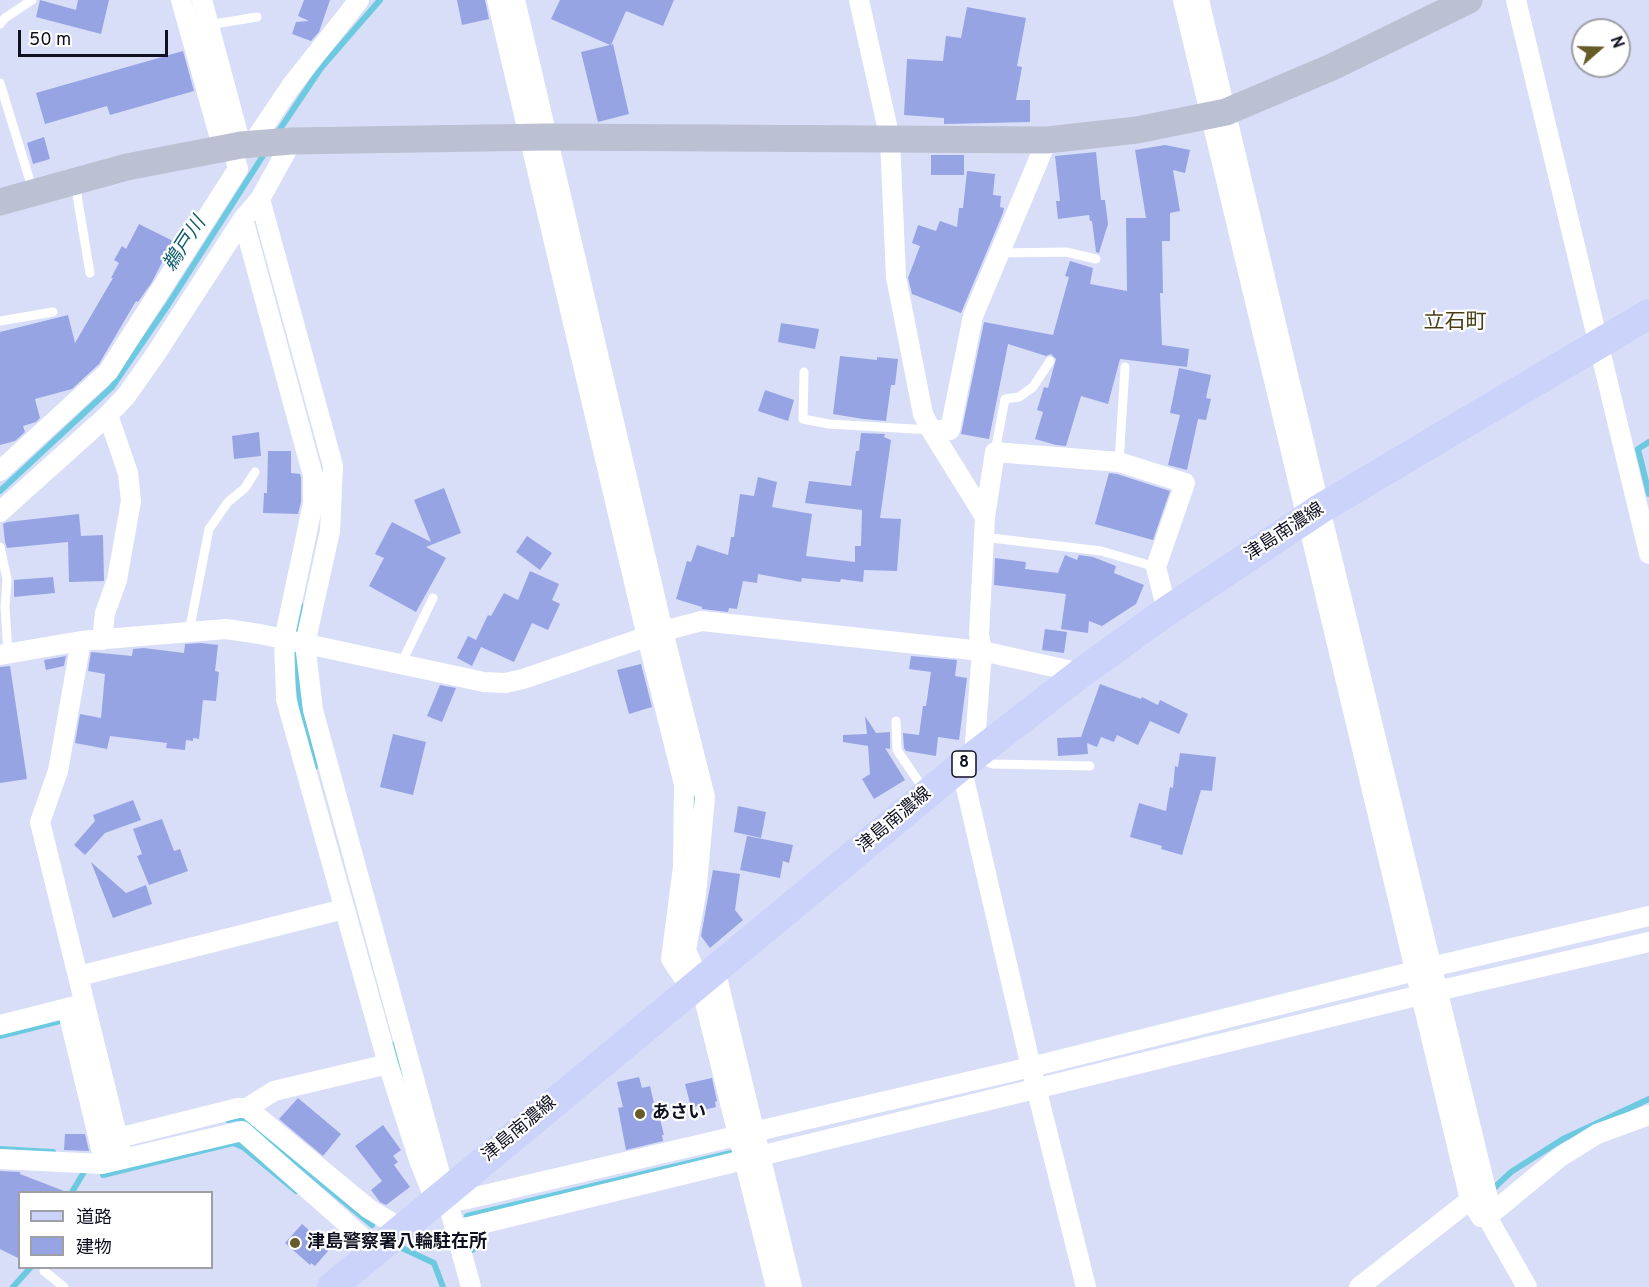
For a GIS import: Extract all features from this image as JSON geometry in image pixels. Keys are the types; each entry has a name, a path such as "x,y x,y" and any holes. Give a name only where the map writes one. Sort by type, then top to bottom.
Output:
{"main road":[{"name":"津島南濃線","path":"332,1287 927,794 1081,673 1167,611 1313,514 1649,314"}],"street":[{"path":"181,0 255,144"},
{"path":"201,0 208,26 255,144 260,199 333,466 330,531 305,644 313,710 441,1196"},
{"path":"0,471 108,372 291,86 359,0"},
{"path":"497,0 538,137 655,634 705,797 696,894 686,950 702,980 792,1287"},
{"path":"515,0 538,137"},
{"path":"860,0 890,139 896,277 923,414 985,517"},
{"path":"1184,0 1218,114 1424,969 1470,1200 1481,1217 1490,1216 1560,1157 1598,1134 1649,1115"},
{"path":"1199,0 1218,114"},
{"path":"0,202 33,191 127,167 255,144 538,137 1047,140 1137,130 1218,114 1332,67 1469,0"},
{"path":"1516,0 1649,554"},
{"path":"931,430 950,430 974,316 1047,140"},
{"path":"0,512 126,396 243,219 260,199"},
{"path":"243,219 313,476 313,503 284,640 286,699 388,1064 419,1160 441,1196 456,1230 471,1287"},
{"path":"102,640 105,614 117,580 131,501 128,473 108,415"},
{"path":"1086,1287 1031,1066 968,761 982,651 979,634 985,517 995,452 1119,462 1185,483 1156,567 1167,611"},
{"path":"4,654 81,641 226,629 260,634 484,682 505,683 702,621 982,651 1081,673"},
{"path":"81,641 58,771 40,822 79,976 76,1006 123,1159"},
{"path":"79,976 344,909"},
{"path":"441,1196 463,1200 1031,1066 1649,916"},
{"path":"456,1230 1429,993 1649,942"},
{"path":"1429,993 1490,1216 1527,1287"},
{"path":"0,1025 76,1006"},
{"path":"82,1030 102,1164"},
{"path":"118,1138 238,1108 247,1108 274,1091 388,1064"},
{"path":"247,1108 369,1209 401,1228"},
{"path":"0,1159 102,1164 242,1131 375,1251"},
{"path":"753,1157 776,1287"},
{"path":"1359,1287 1470,1200"}],"lane":[{"path":"0,24 32,0"},
{"path":"208,26 257,17"},
{"path":"0,83 33,191"},
{"path":"74,181 90,273"},
{"path":"1000,253 1066,252 1096,259"},
{"path":"0,321 53,312"},
{"path":"995,452 1005,399 1019,398 1033,387 1050,361"},
{"path":"1119,462 1125,367"},
{"path":"804,372 803,419 829,424 931,430"},
{"path":"189,632 209,529 228,502 245,488 255,471"},
{"path":"984,537 1101,550 1156,567"},
{"path":"0,547 7,579 4,654"},
{"path":"401,664 434,598"},
{"path":"896,721 897,750 927,794"},
{"path":"968,761 993,764 1090,766"},
{"path":"44,1271 64,1287"}],"building":[{"path":"40,0 76,10 78,0 109,0 101,34 36,17"},
{"path":"304,0 330,0 319,32 311,41 292,34 296,22 309,21 298,16"},
{"path":"457,0 485,0 489,19 462,25"},
{"path":"560,0 674,0 663,26 626,11 611,45 613,44 629,114 598,122 581,52 610,45 551,19"},
{"path":"967,7 1026,18 1017,66 1022,67 1016,100 1030,100 1030,122 944,124 944,118 904,115 907,59 943,61 946,36 961,38"},
{"path":"183,51 194,91 110,115 107,106 45,124 36,93"},
{"path":"44,137 50,159 33,164 27,143"},
{"path":"1165,145 1190,150 1185,173 1173,170 1180,211 1170,213 1170,241 1162,241 1163,293 1160,293 1162,345 1189,349 1187,367 1120,359 1108,404 1081,396 1066,446 1056,445 1035,439 1043,412 1037,410 1044,387 1048,388 1056,359 1051,354 1046,356 1008,344 989,439 961,434 984,322 1053,335 1069,277 1065,276 1070,261 1093,268 1090,284 1127,291 1126,218 1146,218 1135,150"},
{"path":"1096,152 1101,200 1105,200 1108,224 1099,253 1096,252 1092,221 1089,215 1058,219 1056,201 1060,201 1055,156"},
{"path":"931,155 964,155 964,175 931,175"},
{"path":"967,171 995,174 993,195 1001,196 1000,207 1004,208 961,313 912,294 908,278 920,246 912,243 918,225 936,231 940,221 957,227 959,208 963,208"},
{"path":"139,224 173,241 152,282 138,302 136,301 99,364 72,389 35,399 40,418 36,422 23,426 25,432 15,441 0,445 0,332 68,315 75,343 113,278 111,278 119,263 114,260 122,246 126,249"},
{"path":"781,323 819,329 815,349 778,342"},
{"path":"840,356 877,360 877,357 898,359 895,385 891,385 886,421 833,414"},
{"path":"1179,368 1211,375 1206,398 1211,399 1206,420 1198,419 1187,470 1168,465 1180,415 1170,413"},
{"path":"765,390 794,400 788,421 758,411"},
{"path":"259,432 261,456 234,459 232,436"},
{"path":"861,433 885,434 884,437 891,440 880,518 901,519 897,571 864,570 863,582 802,578 801,582 758,574 757,583 743,581 737,609 729,608 728,612 702,609 702,607 676,599 687,561 691,562 697,545 728,555 731,537 734,537 740,494 754,496 758,477 777,482 772,507 812,514 806,556 855,562 855,546 861,546 862,510 805,503 809,481 851,486"},
{"path":"268,451 291,451 291,473 300,474 301,478 301,502 298,514 263,513 264,493 267,493"},
{"path":"1109,473 1170,491 1153,540 1095,524"},
{"path":"444,488 461,533 426,547 446,558 416,612 369,586 384,558 375,554 392,522 431,542 414,500"},
{"path":"79,514 81,536 103,535 104,581 69,582 68,542 7,548 3,524 7,522"},
{"path":"527,536 552,553 540,570 516,552"},
{"path":"1065,555 1077,560 1079,555 1093,557 1116,566 1114,573 1144,585 1136,604 1102,626 1089,621 1088,633 1061,629 1066,594 994,585 995,558 1026,562 1025,569 1058,573"},
{"path":"530,571 559,584 552,600 560,604 548,630 532,623 514,662 481,647 472,666 457,658 468,636 476,640 488,615 491,616 504,593 518,600"},
{"path":"53,577 55,593 14,597 14,580"},
{"path":"1045,629 1067,632 1064,653 1042,650"},
{"path":"185,644 218,645 215,671 219,672 216,701 203,700 199,739 186,740 185,750 166,748 167,743 110,736 107,749 75,743 80,714 101,718 105,674 88,671 91,652 132,656 133,649 144,648 184,653"},
{"path":"66,656 64,666 46,670 44,660"},
{"path":"911,656 957,660 955,676 967,678 959,740 938,737 936,756 906,751 904,748 903,733 919,735 931,672 909,669"},
{"path":"641,664 652,707 629,714 617,670"},
{"path":"10,666 27,779 0,783 0,667"},
{"path":"1100,684 1141,699 1142,697 1158,705 1160,700 1188,714 1179,734 1150,721 1138,745 1117,735 1114,742 1101,737 1097,747 1087,743 1088,754 1058,756 1057,738 1081,737"},
{"path":"440,685 456,688 442,722 427,716"},
{"path":"865,716 876,733 890,732 890,749 885,748 905,780 874,799 862,779 870,774 868,746 843,742 843,735 867,734"},
{"path":"393,734 426,742 413,795 380,787"},
{"path":"1180,753 1216,757 1212,791 1201,790 1182,855 1161,849 1162,846 1130,837 1139,803 1166,811 1170,787 1173,788 1175,766 1178,767"},
{"path":"133,800 141,820 105,833 85,855 74,845 95,821 93,815"},
{"path":"738,806 766,812 761,838 734,832"},
{"path":"162,819 174,851 180,849 188,871 149,885 137,856 142,854 133,829"},
{"path":"747,836 793,845 789,863 783,861 780,878 740,870"},
{"path":"91,862 126,893 146,885 152,904 113,918"},
{"path":"713,870 740,874 735,910 743,920 710,948 701,936"},
{"path":"639,1077 642,1088 650,1086 664,1135 662,1135 663,1141 626,1150 618,1108 623,1107 617,1082"},
{"path":"712,1078 717,1101 715,1102 716,1107 699,1111 698,1106 691,1107 685,1084"},
{"path":"298,1098 341,1134 323,1156 279,1119"},
{"path":"383,1125 401,1150 393,1156 398,1162 394,1165 410,1187 386,1205 380,1202 371,1190 382,1181 355,1146"},
{"path":"65,1134 85,1134 89,1151 64,1150"},
{"path":"0,1171 20,1172 20,1174 64,1191 18,1191 18,1258 0,1249"},
{"path":"302,1224 327,1246 325,1248 328,1251 315,1266 311,1263 310,1265 285,1243"}],"waterway":[{"name":"鵜戸川","path":"276,135 321,68 380,0"},
{"name":"鵜戸川","path":"0,491 112,387 168,305 266,151"},
{"path":"1649,442 1638,449 1649,494"},
{"path":"295,634 301,606"},
{"path":"294,650 301,705 315,767"},
{"path":"692,784 693,812"},
{"path":"0,1036 60,1021"},
{"path":"393,1045 401,1073"},
{"path":"1494,1188 1511,1172 1563,1139 1649,1099"},
{"path":"228,1120 237,1118 247,1121 372,1225"},
{"path":"103,1175 233,1143 243,1147 296,1191"},
{"path":"0,1149 53,1152"},
{"path":"467,1216 731,1153"},
{"path":"73,1191 84,1172"},
{"path":"469,1251 474,1249 471,1236"},
{"path":"402,1248 434,1263 443,1287"},
{"path":"13,1287 29,1269"}],"place":[{"name":"あさい","path":"640,1114"},
{"name":"津島警察署八輪駐在所","path":"295,1243"}],"district":[{"name":"立石町","path":"1455,324"}]}
